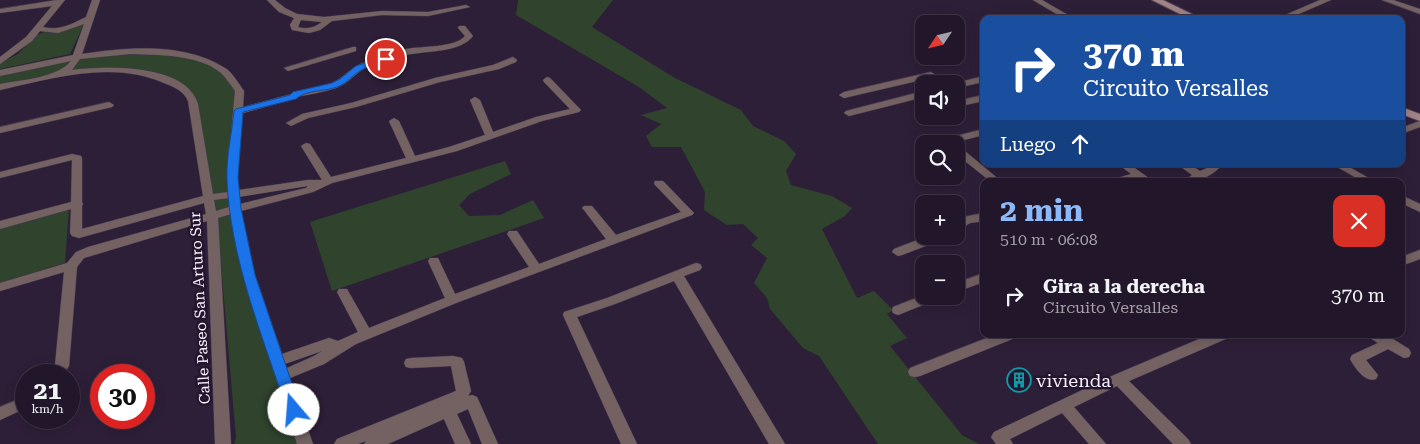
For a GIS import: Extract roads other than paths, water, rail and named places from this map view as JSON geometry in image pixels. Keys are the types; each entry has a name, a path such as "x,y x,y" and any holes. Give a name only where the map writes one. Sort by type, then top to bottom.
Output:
{"main road":[{"path":"1156,0 1189,15"},
{"path":"1405,112 1420,118"}],"street":[{"path":"0,4 29,0"},
{"path":"0,87 48,77 70,68 75,62 75,56 96,0"},
{"path":"272,0 283,9 299,17 329,20 382,13 430,14 466,7"},
{"path":"1037,0 1064,15"},
{"path":"1290,15 1327,0"},
{"path":"1386,0 1419,11"},
{"path":"0,10 60,1"},
{"path":"0,60 22,45 60,1"},
{"path":"299,17 294,25 300,31 310,31 321,27 329,20"},
{"path":"38,28 47,31 65,29 88,19"},
{"path":"288,68 345,63 419,49 453,46 464,42 469,36 462,28"},
{"path":"80,42 109,53"},
{"path":"291,123 337,97 343,81 345,63 353,49"},
{"path":"0,72 75,56 135,51 164,52 206,61 219,66 235,80 240,91 232,177 235,208 249,275 305,444"},
{"path":"239,105 287,96 337,97 496,68 513,60"},
{"name":"Calle Paseo San Arturo Sur","path":"48,77 93,71 129,70 150,73 182,88 192,99 199,130 212,216 221,440"},
{"path":"844,95 915,78"},
{"path":"965,83 980,79"},
{"path":"62,364 71,266 80,255 235,208 309,190 325,182 453,149 576,110 547,80"},
{"path":"849,113 915,96"},
{"path":"965,102 980,99"},
{"path":"475,100 490,136"},
{"path":"0,130 109,105"},
{"path":"394,121 411,159"},
{"path":"1405,129 1420,124"},
{"path":"965,137 980,133"},
{"path":"306,146 325,182"},
{"path":"965,156 992,178"},
{"path":"0,175 72,157 77,158 78,204 76,233 79,234 208,198 234,196 308,182 325,182"},
{"path":"1128,167 1144,178"},
{"path":"1186,167 1200,176"},
{"path":"1343,167 1364,178"},
{"path":"1195,178 1214,168"},
{"path":"283,375 327,356 338,347 452,300 688,213 658,183"},
{"path":"1405,200 1420,209"},
{"path":"0,225 78,204"},
{"path":"176,207 178,225"},
{"path":"588,208 614,241"},
{"path":"46,213 77,216"},
{"path":"965,221 980,218"},
{"path":"514,234 536,269"},
{"path":"898,252 916,245"},
{"path":"1405,260 1420,254"},
{"path":"434,261 452,300"},
{"path":"0,287 71,266"},
{"path":"629,444 569,315 611,302 696,267"},
{"path":"677,275 777,444"},
{"path":"965,284 980,279"},
{"path":"343,292 366,335"},
{"path":"898,310 915,303"},
{"path":"915,372 1000,338"},
{"path":"1002,440 1063,406 1119,379 1214,338"},
{"path":"1371,375 1357,359 1394,347 1381,338"},
{"path":"278,361 329,343 338,347"},
{"path":"342,444 460,395 464,391 456,362 411,363"},
{"path":"1119,379 1183,444"},
{"path":"372,444 472,401 490,444"},
{"path":"1063,406 1098,444"},
{"path":"0,414 15,407"},
{"path":"448,411 463,444"}],"place":[{"name":"vivienda","path":"1019,380"}]}
